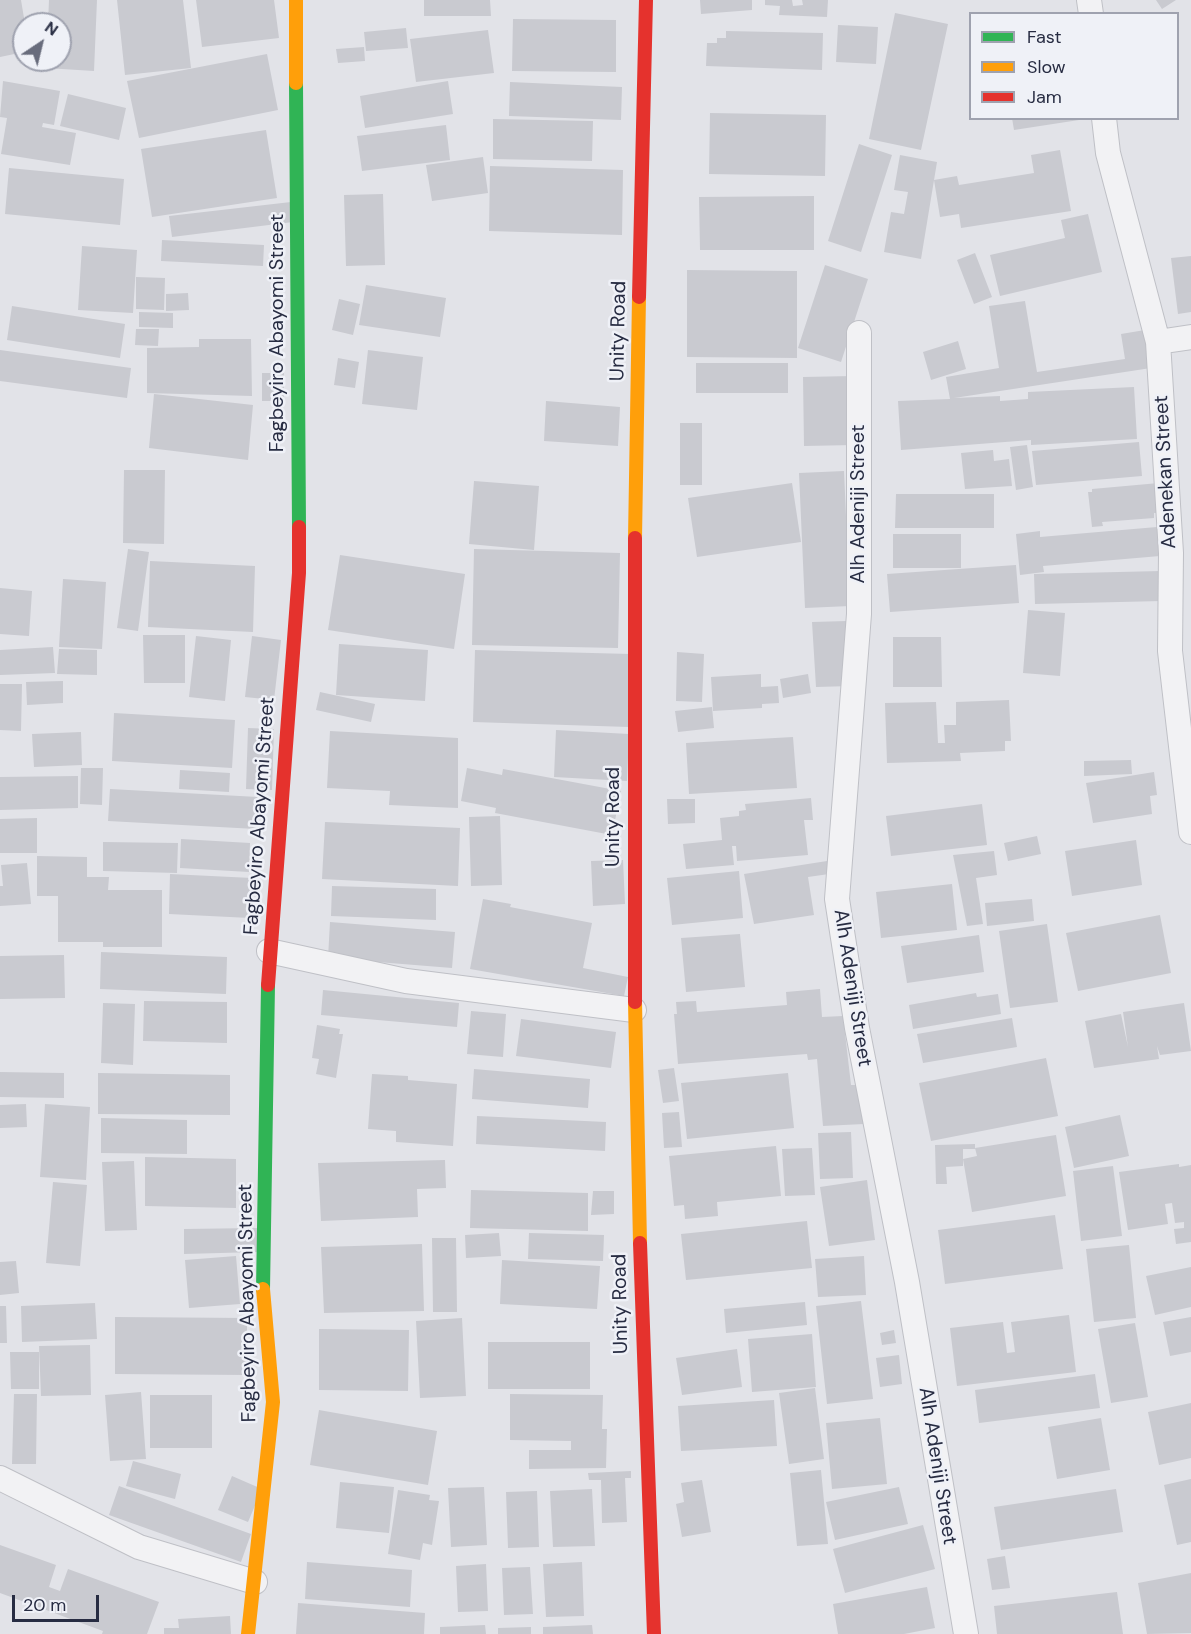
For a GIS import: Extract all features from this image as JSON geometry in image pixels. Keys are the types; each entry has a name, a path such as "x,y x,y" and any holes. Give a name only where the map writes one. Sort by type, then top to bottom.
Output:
{"street":[{"name":"Fagbeyiro Abayomi Street","path":"248,1634 273,1402 263,1292 269,951 298,573 296,0"},
{"name":"Unity Road","path":"646,0 633,611 634,1010 645,1443 654,1634"},
{"name":"Adenekan Street","path":"1104,120 1108,153 1158,342 1171,553 1170,651 1191,831"},
{"name":"Alh Adeniji Street","path":"859,333 859,614 837,899 857,1028 907,1282 966,1634"},
{"path":"1158,342 1191,337"},
{"path":"269,951 406,981 634,1010"},
{"path":"0,1478 139,1547 255,1582"}],"building":[{"path":"0,0 21,0 23,12 12,12 12,54 0,57"},
{"path":"49,0 97,0 94,71 72,70 72,12 48,12"},
{"path":"117,0 183,0 191,68 125,75"},
{"path":"196,0 274,0 279,38 202,47"},
{"path":"424,0 490,0 491,16 424,16"},
{"path":"700,0 752,0 752,10 701,14"},
{"path":"765,0 792,0 793,6 803,5 802,0 828,0 827,17 779,15 780,6 765,5"},
{"path":"1156,0 1176,0 1162,9"},
{"path":"895,13 948,24 921,150 869,139"},
{"path":"513,19 616,20 616,72 512,71"},
{"path":"838,25 878,27 876,64 836,62"},
{"path":"406,28 408,48 366,51 364,32"},
{"path":"488,30 494,73 416,82 410,39"},
{"path":"726,31 823,33 822,70 706,66 707,43 717,43 717,38 726,38"},
{"path":"364,47 365,61 338,63 336,49"},
{"path":"267,54 278,110 139,138 127,81"},
{"path":"3,81 60,91 54,125 43,123 42,127 76,133 70,165 1,154 7,118 0,117"},
{"path":"448,81 453,114 365,128 360,96"},
{"path":"510,82 622,87 621,120 509,116"},
{"path":"68,94 126,108 119,140 60,126"},
{"path":"710,113 826,115 825,176 709,174"},
{"path":"493,119 593,121 592,161 493,159"},
{"path":"1012,120 1079,120 1014,130"},
{"path":"446,125 450,160 362,171 357,136"},
{"path":"266,130 277,198 152,217 141,149"},
{"path":"859,144 892,155 861,252 828,241"},
{"path":"1060,150 1071,211 961,228 959,214 940,217 934,180 957,176 959,185 1034,173 1031,155"},
{"path":"900,155 937,162 921,259 884,252 891,212 904,214 908,192 894,190"},
{"path":"483,157 488,193 432,201 426,165"},
{"path":"490,166 623,170 622,235 489,231"},
{"path":"9,168 124,179 120,225 5,214"},
{"path":"383,194 385,265 346,266 344,195"},
{"path":"814,196 814,250 700,250 699,197"},
{"path":"291,202 293,222 172,237 169,216"},
{"path":"1088,214 1102,272 1000,296 990,255 1065,238 1061,220"},
{"path":"162,240 264,245 263,266 161,261"},
{"path":"82,246 137,250 133,313 78,310"},
{"path":"975,253 992,297 974,304 957,260"},
{"path":"1191,256 1191,312 1178,314 1171,258"},
{"path":"825,265 868,279 841,362 798,348"},
{"path":"687,270 797,271 797,358 687,357"},
{"path":"136,277 165,278 164,310 136,309"},
{"path":"366,285 446,298 440,337 359,325"},
{"path":"188,293 189,310 166,311 166,294"},
{"path":"339,299 360,304 353,335 332,330"},
{"path":"1025,301 1037,372 1125,359 1121,334 1145,330 1151,368 954,398 1000,396 1000,401 1028,399 1028,392 1134,387 1137,439 1031,445 1031,440 901,450 898,401 950,399 946,377 999,368 989,306"},
{"path":"12,306 125,324 120,358 7,340"},
{"path":"139,312 173,313 173,328 139,327"},
{"path":"136,329 159,329 158,346 135,345"},
{"path":"199,339 251,339 252,396 147,393 147,348 199,347"},
{"path":"958,341 966,369 931,380 923,352"},
{"path":"0,350 131,368 127,398 0,381"},
{"path":"368,350 423,357 417,410 362,404"},
{"path":"338,358 359,362 355,388 334,385"},
{"path":"696,363 788,363 788,393 696,393"},
{"path":"262,373 284,373 284,401 262,401"},
{"path":"853,376 854,445 804,446 803,377"},
{"path":"154,394 253,405 248,460 149,448"},
{"path":"546,401 620,407 618,446 544,441"},
{"path":"680,423 702,423 702,485 680,485"},
{"path":"1139,442 1142,476 1036,485 1032,451"},
{"path":"1027,445 1033,487 1016,490 1010,447"},
{"path":"993,450 994,461 1009,459 1012,486 965,489 961,453"},
{"path":"124,470 165,470 164,544 123,543"},
{"path":"844,471 850,606 805,608 799,473"},
{"path":"474,481 539,486 534,550 469,544"},
{"path":"792,483 801,542 697,557 688,498"},
{"path":"1159,483 1162,513 1154,513 1154,518 1102,522 1103,526 1092,527 1088,492 1092,492 1092,489"},
{"path":"896,494 994,494 994,528 895,528"},
{"path":"1157,527 1160,556 1043,566 1044,572 1020,575 1016,534 1040,531 1040,537"},
{"path":"893,534 961,534 961,568 893,568"},
{"path":"128,549 149,552 138,631 117,628"},
{"path":"474,549 620,553 618,648 472,645"},
{"path":"340,555 465,574 454,649 328,630"},
{"path":"150,561 255,566 253,632 148,627"},
{"path":"1016,565 1019,603 890,612 887,574"},
{"path":"1161,571 1162,601 1035,604 1034,574"},
{"path":"63,579 106,582 102,649 59,647"},
{"path":"0,588 32,591 29,636 0,634"},
{"path":"1028,610 1065,613 1060,676 1023,673"},
{"path":"847,621 851,686 816,687 812,622"},
{"path":"143,635 185,635 185,683 144,683"},
{"path":"196,636 231,640 225,701 189,697"},
{"path":"252,636 281,640 274,700 245,697"},
{"path":"893,637 941,637 942,687 893,687"},
{"path":"339,644 428,650 425,701 336,695"},
{"path":"53,647 55,673 0,675 0,650"},
{"path":"59,649 97,650 97,675 57,674"},
{"path":"475,650 631,654 629,727 473,722"},
{"path":"677,652 704,654 702,702 676,701"},
{"path":"761,674 761,687 778,686 779,703 762,704 762,708 713,711 711,677"},
{"path":"808,674 811,693 783,698 780,679"},
{"path":"63,681 63,703 27,705 26,682"},
{"path":"0,684 22,684 21,731 0,730"},
{"path":"320,692 375,704 371,722 316,710"},
{"path":"1009,700 1011,741 1005,741 1005,751 960,753 961,761 887,763 885,703 936,702 938,743 945,743 944,725 956,725 956,702"},
{"path":"712,707 714,728 678,732 675,711"},
{"path":"114,713 235,720 232,768 112,761"},
{"path":"248,728 274,729 272,790 246,789"},
{"path":"556,730 629,734 627,781 554,777"},
{"path":"330,731 458,738 458,808 389,805 390,791 327,788"},
{"path":"81,732 82,765 34,767 32,734"},
{"path":"793,737 797,788 689,794 686,743"},
{"path":"1131,760 1132,774 1084,776 1084,761"},
{"path":"81,768 103,768 102,805 80,804"},
{"path":"467,768 502,775 503,769 621,791 612,835 495,813 496,808 461,801"},
{"path":"180,770 230,773 229,792 179,789"},
{"path":"1154,772 1157,795 1150,796 1152,814 1093,823 1086,783"},
{"path":"78,776 78,808 0,810 0,777"},
{"path":"110,789 258,797 256,829 108,821"},
{"path":"811,798 813,820 804,820 808,855 737,861 736,846 732,846 734,865 686,869 683,844 722,840 720,818 739,816 739,811 746,810 745,804"},
{"path":"667,799 695,799 695,823 668,824"},
{"path":"982,804 987,845 891,856 886,816"},
{"path":"500,816 502,885 471,886 469,817"},
{"path":"37,818 37,853 0,853 0,819"},
{"path":"325,822 460,828 458,886 322,879"},
{"path":"1037,836 1041,854 1008,861 1004,843"},
{"path":"181,839 250,843 249,872 180,868"},
{"path":"1136,840 1142,885 1072,896 1065,851"},
{"path":"103,842 178,843 177,873 103,871"},
{"path":"994,851 997,875 976,878 983,924 967,926 953,855"},
{"path":"37,856 87,857 87,877 109,877 108,890 162,890 162,947 103,947 103,942 58,942 58,896 37,896"},
{"path":"623,860 625,904 593,906 591,861"},
{"path":"827,861 829,874 808,877 814,915 754,924 744,874"},
{"path":"27,863 31,904 0,906 0,886 3,886 1,865"},
{"path":"739,871 743,918 672,925 667,878"},
{"path":"170,874 252,878 250,918 169,914"},
{"path":"952,884 957,930 881,938 876,892"},
{"path":"332,886 436,889 436,920 331,916"},
{"path":"483,899 511,904 510,907 592,923 583,968 628,977 624,996 470,969"},
{"path":"1032,899 1034,921 987,926 985,903"},
{"path":"1160,915 1171,973 1078,991 1066,933"},
{"path":"330,922 455,932 452,968 328,958"},
{"path":"1047,924 1058,1002 1010,1008 999,931"},
{"path":"740,934 745,987 686,992 681,938"},
{"path":"979,935 984,972 907,983 901,946"},
{"path":"101,952 227,957 226,994 100,989"},
{"path":"64,955 65,998 0,999 0,956"},
{"path":"820,989 822,1017 843,1016 851,1085 860,1085 864,1124 823,1126 817,1059 808,1060 807,1054 678,1064 674,1014 677,1014 676,1002 696,1001 697,1012 787,1005 786,992"},
{"path":"323,990 459,1003 457,1027 321,1015"},
{"path":"976,993 977,997 998,994 1001,1014 913,1029 909,1005"},
{"path":"144,1001 227,1002 227,1043 143,1041"},
{"path":"103,1003 135,1004 133,1065 101,1063"},
{"path":"1184,1003 1191,1051 1160,1055 1157,1046 1159,1059 1094,1068 1085,1021 1121,1014 1128,1047 1123,1012"},
{"path":"471,1011 506,1014 503,1057 467,1054"},
{"path":"1012,1018 1017,1047 923,1063 917,1034"},
{"path":"521,1019 616,1032 611,1068 516,1056"},
{"path":"317,1025 340,1029 339,1034 343,1034 336,1078 316,1074 319,1059 312,1058"},
{"path":"1046,1058 1058,1116 931,1141 919,1083"},
{"path":"674,1068 679,1101 663,1103 658,1070"},
{"path":"474,1069 590,1079 588,1108 472,1099"},
{"path":"0,1072 64,1073 64,1098 0,1097"},
{"path":"98,1073 230,1075 230,1115 98,1114"},
{"path":"788,1073 794,1128 687,1139 681,1083"},
{"path":"372,1074 408,1076 408,1080 457,1084 453,1146 396,1142 396,1131 368,1129"},
{"path":"26,1104 27,1127 0,1128 0,1105"},
{"path":"45,1104 90,1107 86,1180 40,1177"},
{"path":"679,1112 682,1147 664,1148 662,1113"},
{"path":"1120,1115 1129,1156 1074,1168 1065,1127"},
{"path":"477,1116 606,1122 605,1151 476,1144"},
{"path":"101,1118 187,1120 187,1154 101,1153"},
{"path":"851,1132 853,1178 820,1179 818,1133"},
{"path":"1056,1135 1066,1196 972,1212 963,1159 977,1156 975,1148"},
{"path":"975,1144 975,1149 963,1149 963,1166 946,1167 947,1184 936,1184 935,1145"},
{"path":"776,1146 781,1196 717,1202 718,1216 685,1219 684,1205 674,1206 669,1156"},
{"path":"812,1148 815,1195 785,1196 782,1149"},
{"path":"145,1157 236,1159 236,1208 145,1206"},
{"path":"445,1160 446,1188 417,1189 418,1217 321,1221 318,1163"},
{"path":"134,1161 137,1230 105,1231 102,1162"},
{"path":"1179,1164 1179,1167 1191,1165 1191,1242 1176,1244 1174,1229 1184,1228 1184,1222 1175,1223 1172,1203 1165,1204 1168,1224 1128,1230 1119,1172"},
{"path":"1113,1166 1122,1236 1081,1241 1073,1171"},
{"path":"867,1180 875,1240 829,1246 820,1187"},
{"path":"53,1182 87,1185 80,1266 46,1263"},
{"path":"471,1190 588,1193 588,1231 470,1228"},
{"path":"593,1191 614,1191 614,1214 591,1215"},
{"path":"1055,1215 1063,1269 945,1284 938,1230"},
{"path":"807,1221 812,1268 686,1280 681,1234"},
{"path":"257,1228 257,1252 184,1254 184,1229"},
{"path":"499,1233 501,1256 466,1258 465,1235"},
{"path":"529,1233 604,1235 603,1261 528,1259"},
{"path":"432,1238 456,1238 457,1312 433,1312"},
{"path":"422,1244 424,1311 324,1313 321,1247"},
{"path":"1129,1245 1136,1318 1094,1322 1086,1249"},
{"path":"236,1256 240,1304 189,1308 185,1260"},
{"path":"864,1256 866,1295 818,1297 815,1259"},
{"path":"502,1260 600,1266 597,1309 500,1304"},
{"path":"16,1261 19,1293 0,1295 0,1262"},
{"path":"1191,1267 1191,1307 1155,1315 1146,1276"},
{"path":"861,1301 873,1399 827,1404 816,1306"},
{"path":"805,1302 807,1325 726,1333 724,1309"},
{"path":"95,1303 97,1339 22,1342 21,1306"},
{"path":"0,1306 6,1306 7,1343 0,1343"},
{"path":"1069,1315 1076,1372 957,1386 950,1328 1003,1322 1007,1353 1015,1352 1011,1322"},
{"path":"115,1317 247,1318 247,1375 115,1374"},
{"path":"1191,1317 1191,1352 1170,1356 1163,1322"},
{"path":"462,1318 466,1396 420,1398 416,1321"},
{"path":"1135,1323 1148,1397 1111,1403 1098,1329"},
{"path":"319,1329 409,1330 408,1391 319,1390"},
{"path":"894,1330 896,1343 882,1345 880,1333"},
{"path":"812,1334 816,1387 752,1392 748,1339"},
{"path":"488,1342 590,1342 590,1389 488,1389"},
{"path":"90,1345 91,1395 41,1396 39,1346"},
{"path":"737,1349 742,1387 682,1395 676,1358"},
{"path":"10,1352 39,1352 39,1389 11,1389"},
{"path":"899,1355 902,1384 880,1387 876,1358"},
{"path":"1095,1374 1100,1408 979,1423 975,1390"},
{"path":"815,1388 824,1459 789,1464 779,1393"},
{"path":"141,1392 146,1459 110,1461 105,1395"},
{"path":"14,1394 37,1394 36,1464 12,1464"},
{"path":"510,1394 603,1395 602,1429 607,1429 606,1468 529,1469 529,1450 571,1450 571,1441 510,1440"},
{"path":"150,1395 212,1395 212,1448 150,1448"},
{"path":"774,1400 777,1446 681,1451 678,1406"},
{"path":"1191,1403 1191,1458 1159,1465 1148,1412"},
{"path":"319,1410 437,1431 428,1485 310,1465"},
{"path":"880,1418 887,1484 832,1489 826,1423"},
{"path":"1101,1418 1110,1470 1057,1479 1048,1427"},
{"path":"133,1461 181,1474 175,1499 126,1486"},
{"path":"821,1470 828,1544 797,1546 790,1473"},
{"path":"631,1471 631,1478 625,1478 627,1522 602,1523 601,1480 589,1480 588,1473"},
{"path":"232,1476 262,1489 248,1522 218,1510"},
{"path":"1191,1479 1191,1542 1177,1545 1164,1485"},
{"path":"702,1480 711,1532 682,1537 676,1504 684,1502 681,1483"},
{"path":"340,1482 394,1487 389,1533 336,1528"},
{"path":"119,1486 251,1534 241,1562 109,1515"},
{"path":"484,1487 487,1545 451,1547 448,1488"},
{"path":"899,1487 908,1524 835,1540 826,1502"},
{"path":"592,1489 595,1546 553,1547 550,1491"},
{"path":"1116,1489 1123,1532 1001,1550 994,1507"},
{"path":"398,1490 430,1495 429,1500 439,1501 432,1545 423,1543 420,1560 388,1554"},
{"path":"537,1491 539,1547 508,1548 506,1492"},
{"path":"923,1525 935,1569 845,1593 833,1549"},
{"path":"0,1545 56,1565 49,1587 60,1591 68,1569 159,1602 147,1634 102,1634 103,1631 0,1593"},
{"path":"1005,1556 1010,1588 992,1590 987,1559"},
{"path":"307,1562 412,1570 410,1607 305,1599"},
{"path":"582,1562 584,1616 546,1617 543,1564"},
{"path":"486,1564 488,1611 458,1612 456,1566"},
{"path":"530,1567 533,1614 504,1615 502,1568"},
{"path":"1191,1573 1191,1633 1147,1634 1138,1583"},
{"path":"927,1587 935,1628 904,1634 838,1634 833,1604"},
{"path":"1117,1592 1123,1634 997,1634 994,1606"},
{"path":"298,1603 425,1613 424,1634 296,1634"},
{"path":"230,1616 231,1634 164,1634 164,1628 179,1628 178,1619"},
{"path":"485,1625 486,1634 440,1634 440,1627"},
{"path":"592,1625 593,1634 543,1634 543,1627"},
{"path":"531,1627 531,1634 498,1634 498,1628"}],"traffic: fast":[{"path":"296,83 299,527"},
{"path":"263,1289 268,985"}],"traffic: slow":[{"path":"296,0 296,83"},
{"path":"635,538 639,297"},
{"path":"635,1002 640,1243"},
{"path":"248,1634 273,1402 263,1289"}],"traffic: jam":[{"path":"639,297 646,0"},
{"path":"268,985 299,573 299,527"},
{"path":"635,538 635,1002"},
{"path":"640,1243 654,1634"}]}
